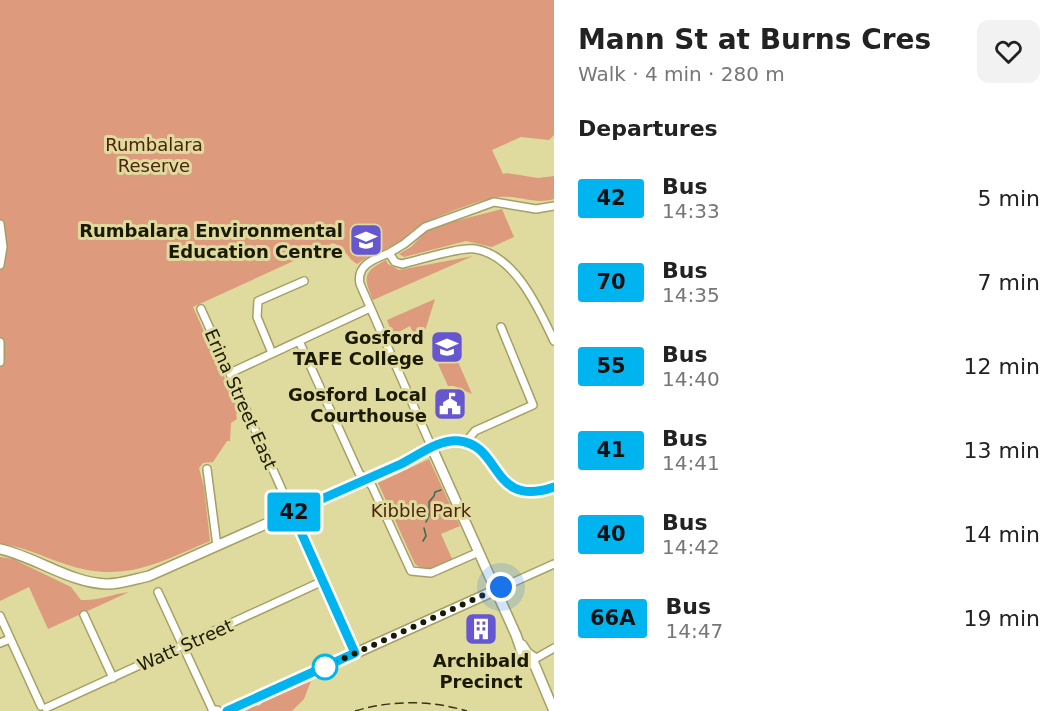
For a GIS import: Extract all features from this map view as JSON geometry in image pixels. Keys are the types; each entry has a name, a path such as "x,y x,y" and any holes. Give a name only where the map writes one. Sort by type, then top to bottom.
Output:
{"main road":[{"path":"0,549 20,554 84,580 107,584 126,582 149,576 452,441 466,442 479,450 501,477 516,489 534,492 554,486"},
{"path":"432,448 516,635 531,657 552,711"},
{"path":"227,711 496,590"},
{"path":"213,711 218,711"}],"street":[{"path":"432,448 370,309 360,284 360,273 368,262 404,244 425,227 494,202 536,209 554,206"},
{"path":"0,224 3,247 0,266"},
{"path":"389,253 395,262 402,264 463,250 473,249 491,254 501,261 527,289 554,341"},
{"path":"272,353 257,317 258,301 304,280"},
{"name":"Erina Street East","path":"201,309 355,653"},
{"path":"230,373 370,309"},
{"path":"466,442 475,431 533,405 501,327"},
{"path":"299,341 359,473 372,486 411,571 431,573 478,552"},
{"path":"0,342 0,362"},
{"path":"207,469 217,546"},
{"path":"496,590 554,564"},
{"name":"Watt Street","path":"43,709 323,581"},
{"path":"158,592 213,711"},
{"path":"84,615 113,678"},
{"path":"0,616 43,709"},
{"path":"0,644 10,639"},
{"path":"531,657 554,648"}],"green space":[{"name":"Rumbalara Reserve","path":"0,0 554,0 554,135 549,140 521,137 492,150 503,174 538,178 554,176 554,199 540,201 499,197 469,205 423,224 403,240 357,264 333,243 193,307 240,412 236,414 237,419 231,423 230,441 227,441 213,462 203,463 199,468 204,487 210,541 157,563 123,571 105,572 86,570 25,549 0,544"},
{"path":"502,209 514,237 492,247 466,241 404,257 399,254 411,247 426,231 440,225"},
{"path":"473,256 373,300 367,276 373,268 386,260 388,264 399,270"},
{"path":"435,299 425,331 414,335 410,326 393,335 387,320"},
{"path":"455,355 472,394 454,386 448,386 438,364"},
{"name":"Kibble Park","path":"429,459 460,526 441,534 453,561 426,571 415,564 378,483"},
{"path":"0,557 13,559 71,587 81,600 129,592 48,629 29,587 0,601"},
{"path":"311,681 304,699 292,711 245,711 259,706 263,702"}],"waterway":[{"path":"426,522 429,516 429,502 435,492 441,490"},
{"path":"423,541 426,536 424,528"}],"railway":[{"path":"355,711 397,703 425,703 467,711"}],"bus line":[{"name":"42","path":"227,711 355,653 292,512 438,445 452,441 466,442 475,447 501,477 516,489 534,492 554,487"}],"place":[{"name":"Rumbalara Environmental Education Centre","path":"366,240"},
{"name":"Gosford TAFE College","path":"447,347"},
{"name":"Gosford Local Courthouse","path":"450,404"},
{"name":"Archibald Precinct","path":"481,629"}],"route":[{"path":"325,667 501,587"}]}
